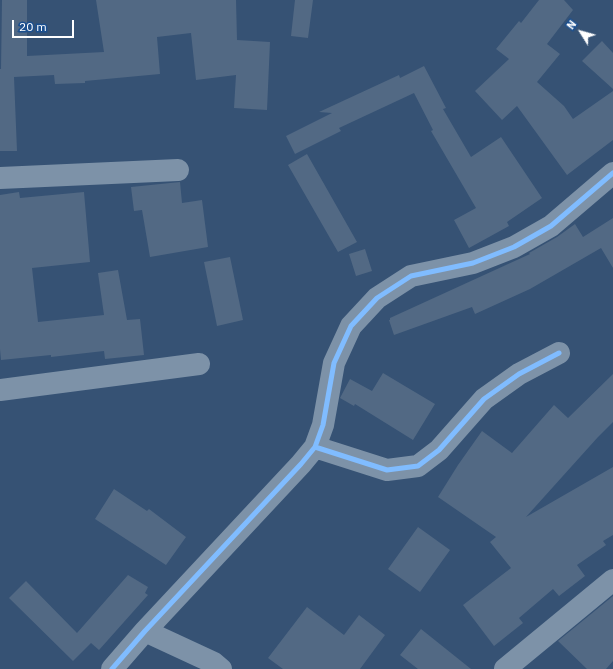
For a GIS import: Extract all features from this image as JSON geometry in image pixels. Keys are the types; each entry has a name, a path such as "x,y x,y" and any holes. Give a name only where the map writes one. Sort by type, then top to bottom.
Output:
{"street":[{"path":"0,178 178,170"},
{"path":"112,669 145,631 301,464 315,447 323,425 334,363 351,326 376,298 411,276 473,263 514,247 551,226 613,173"},
{"path":"315,447 387,470 418,466 439,450 484,399 519,374 558,353"},
{"path":"0,390 199,364"},
{"path":"505,669 613,580"},
{"path":"145,631 214,664 221,669"}],"building":[{"path":"2,0 27,0 27,56 104,52 96,0 236,0 237,40 270,42 267,110 234,108 236,75 196,80 191,33 157,37 160,74 85,81 85,83 55,84 54,75 14,77 17,151 0,151"},
{"path":"295,0 313,0 308,38 291,36"},
{"path":"539,0 564,0 573,10 547,44 560,54 537,82 564,106 573,119 613,91 613,140 567,175 517,106 502,120 475,91 509,59 496,49 519,21 521,23"},
{"path":"602,41 613,53 613,89 582,61"},
{"path":"424,66 446,108 443,109 471,157 501,137 542,198 507,222 509,226 469,248 454,220 476,208 431,131 433,130 414,93 339,128 341,131 295,154 286,136 332,113 319,112 399,75 400,78"},
{"path":"307,154 357,242 338,252 288,165"},
{"path":"180,182 182,203 202,200 208,247 150,257 142,210 134,211 131,187"},
{"path":"19,192 20,198 84,192 90,262 32,268 38,322 104,315 98,273 118,270 127,320 140,319 144,355 105,359 104,351 51,357 51,355 1,360 0,195"},
{"path":"613,218 613,268 601,248 530,289 475,314 472,307 394,335 389,320 390,318 530,254 529,253 557,237 575,224 583,237"},
{"path":"365,249 372,271 356,276 349,254"},
{"path":"230,257 243,320 217,326 204,262"},
{"path":"383,373 435,404 413,440 355,404 354,406 340,398 350,379 372,391"},
{"path":"613,374 613,422 526,517 613,467 613,535 603,541 606,545 577,565 585,576 559,596 553,589 519,618 523,623 494,646 463,605 511,568 490,542 496,537 438,497 482,431 512,453 554,405 568,418"},
{"path":"114,489 147,511 149,509 186,537 166,565 95,519"},
{"path":"418,527 450,550 420,592 388,569"},
{"path":"128,575 148,587 145,593 148,595 99,650 91,643 73,661 9,598 26,581 77,633"},
{"path":"613,596 613,661 606,669 587,669 558,641"},
{"path":"307,607 344,635 359,615 385,635 360,669 283,669 268,658"},
{"path":"421,629 471,669 418,669 400,655"}],"cycle path":[{"path":"112,669 145,631 301,464 315,447 323,425 334,363 351,326 377,298 411,276 473,263 514,247 551,226 613,173"},
{"path":"315,447 387,470 418,466 439,450 484,399 519,374 559,353"}]}
